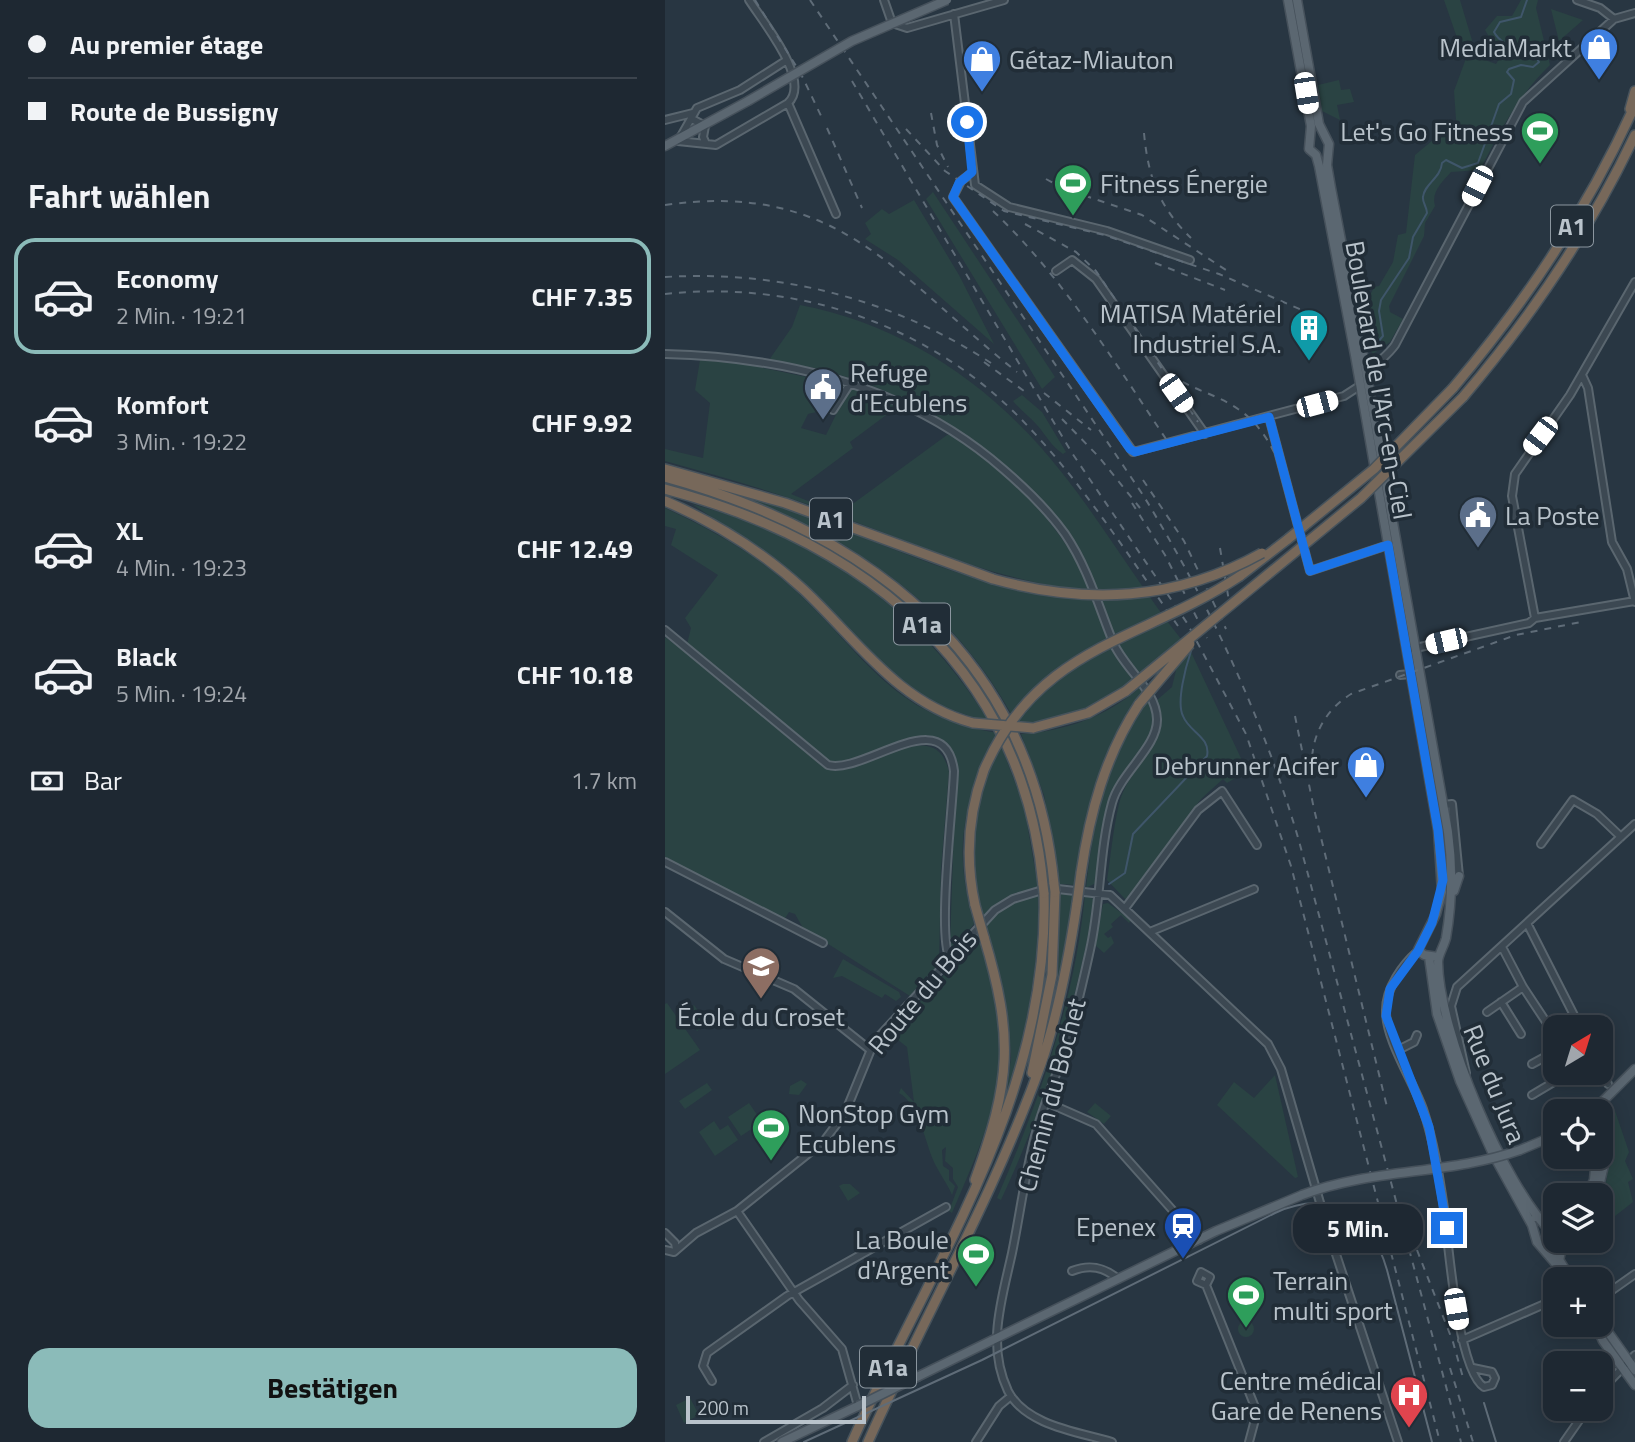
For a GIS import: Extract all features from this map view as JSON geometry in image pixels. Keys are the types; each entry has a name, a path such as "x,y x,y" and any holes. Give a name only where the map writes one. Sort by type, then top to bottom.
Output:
{"highway":[{"path":"1623,131 1635,91"},
{"name":"A1","path":"665,469 785,503 993,579 1059,594 1107,597 1142,594 1220,574 1288,539 1374,469 1453,388 1542,273 1585,203 1635,105"},
{"name":"A1","path":"665,501 726,532 779,568 905,691 932,708 973,723 999,728 1033,727 1088,713 1126,691 1361,498 1463,397 1505,346 1560,268 1634,137"},
{"name":"A1a","path":"665,477 745,502 814,534 878,573 940,627 984,682 1022,752 1043,815 1054,888 1054,946 1048,999 1019,1119"},
{"name":"A1a","path":"665,489 741,513 816,547 883,590 932,634 975,688 1012,756 1033,818 1043,889 1044,932 1039,988 1017,1083 975,1192 852,1442"},
{"name":"A1a","path":"925,1293 974,1181 994,1123 1005,1074 1003,1010 975,905 969,868 973,805 984,770 1012,718 1056,674 1094,650 1219,589 1288,539"},
{"name":"A1a","path":"867,1442 978,1217 1019,1119 1052,1028 1102,779 1118,741 1139,704 1214,617"}],"main road":[{"path":"665,146 748,102 852,41 947,0"},
{"path":"1288,0 1311,139 1309,149 1316,155 1327,152 1329,144 1319,124 1297,0"},
{"path":"1311,139 1318,136 1325,138"},
{"name":"Boulevard de l'Arc-en-Ciel","path":"1327,152 1331,188 1369,365 1367,377 1410,649 1405,674 1443,873 1439,905 1418,951"},
{"name":"Boulevard de l'Arc-en-Ciel","path":"1316,155 1388,545 1443,805 1452,861 1444,942 1434,957"},
{"path":"1449,908 1459,877"},
{"path":"1423,942 1444,942"},
{"path":"1418,951 1434,957 1434,994 1444,1037 1469,1103 1536,1233 1537,1242 1543,1242"},
{"name":"Rue du Jura","path":"1434,957 1450,1032 1466,1077 1506,1164 1536,1217 1543,1221"},
{"path":"1608,1099 1635,1069"},
{"path":"782,1442 1199,1240 1301,1195 1356,1179 1482,1161 1543,1140"},
{"path":"1536,1217 1543,1221"},
{"path":"1536,1233 1543,1230"},
{"path":"1555,1253 1562,1267"},
{"path":"1559,1261 1561,1253"},
{"path":"1604,1337 1603,1341 1629,1361 1635,1370"},
{"path":"1629,1361 1635,1385"}],"street":[{"path":"749,0 787,60 797,87 789,103 716,145 678,141 697,108 740,90 787,60"},
{"path":"884,0 888,18 901,28 1004,0"},
{"path":"1577,0 1601,8 1614,19"},
{"path":"1355,355 1369,365 1386,357 1397,342 1523,102 1614,19 1635,13"},
{"path":"954,14 975,185 1009,207 1107,231 1190,260"},
{"path":"789,103 836,214"},
{"path":"665,120 692,116 705,126 703,137 706,144"},
{"path":"972,172 952,193 1027,304 1133,452 1344,396 1360,387 1367,377"},
{"path":"1056,271 1072,260 1096,279 1205,434"},
{"path":"1535,618 1514,506 1513,481 1519,465 1581,375 1635,282"},
{"name":"Chemin du Bochet","path":"665,354 736,358 851,382 898,400 959,435 1001,467 1048,512 1063,531 1087,573 1121,659 1153,702 1157,715 1155,732 1125,774 1111,806 1101,892 1078,1003 1030,1156 996,1339 999,1367 1011,1396"},
{"path":"1410,649 1529,622 1535,618 1635,601 1627,569 1612,542 1588,388 1581,375"},
{"path":"833,410 851,382"},
{"path":"1360,387 1371,399"},
{"path":"1269,417 1310,571 1388,545"},
{"path":"665,630 828,765 838,767 855,763 918,739 935,742 948,753 954,771 946,897 947,950 950,959"},
{"path":"1126,907 1198,810 1222,791 1257,845"},
{"path":"1541,844 1573,800 1597,814 1621,837"},
{"name":"Boulevard de l'Arc-en-Ciel","path":"1443,805 1452,803 1459,877"},
{"path":"1466,1077 1451,999 1457,987 1528,925 1635,824"},
{"path":"665,862 823,943"},
{"name":"Route du Bois","path":"670,1248 737,1211 831,1133 847,1109 869,1049 985,919 1013,899 1049,888 1101,892"},
{"path":"1152,931 1254,889"},
{"path":"1101,892 1126,907 1273,1050 1328,1230 1398,1442"},
{"path":"665,912 724,959 794,989 869,1049"},
{"path":"1528,925 1574,1015"},
{"path":"1502,947 1543,1017"},
{"path":"1418,951 1395,981 1387,999 1387,1023 1422,1107 1434,1147 1462,1340 1473,1368"},
{"path":"1487,1012 1523,987"},
{"path":"1501,1002 1521,1034"},
{"path":"1398,1050 1413,1042 1417,1035"},
{"path":"1532,1064 1543,1058"},
{"path":"1532,1096 1550,1085"},
{"path":"1046,1102 1096,1124 1199,1240"},
{"path":"712,1381 703,1366 707,1353 793,1292 947,1207"},
{"path":"737,1211 793,1292 842,1349 858,1406"},
{"path":"665,1233 670,1248"},
{"path":"1072,1271 1081,1268 1106,1269 1118,1279"},
{"path":"1613,1290 1635,1274"},
{"path":"1206,1285 1257,1412 1249,1442"},
{"path":"1462,1340 1543,1305"},
{"path":"1613,1378 1629,1361"},
{"path":"764,1442 823,1408 853,1385"},
{"path":"975,1442 999,1406 1011,1396 1043,1421 1112,1442"},
{"path":"1564,1442 1579,1421"}],"green space":[{"path":"1444,0 1460,0 1477,57 1496,64 1504,51 1501,47 1496,49 1485,30 1497,16 1512,16 1521,0 1538,0 1536,8 1550,65 1519,102 1480,170 1451,172 1438,187 1435,206 1425,223 1424,236 1389,306 1390,312 1403,319 1390,342 1373,354 1367,346 1364,318 1368,312 1366,304 1374,287 1379,286 1393,262 1398,235 1406,233 1415,155 1433,140 1457,133 1454,91 1465,61"},
{"path":"1551,9 1583,20 1559,41"},
{"path":"1339,80 1341,90 1350,89 1354,102 1337,105 1340,120 1322,111 1318,85"},
{"path":"933,192 1055,377 1042,389 926,199"},
{"path":"914,200 959,275 994,344 898,260 865,239 871,234 865,223 882,209 889,214"},
{"path":"800,305 877,328 947,365 979,388 1037,443 1063,474 1181,639 1138,676 1117,645 1096,585 1066,532 1012,472 948,423 912,404 837,374 769,360 792,327"},
{"path":"700,360 735,362 845,385 833,408 808,414 801,428 826,435 848,390 852,388 895,403 897,407 850,442 853,448 791,494 837,513 843,511 947,435 954,435 997,468 1034,504 1080,566 1093,591 1021,579 986,569 795,500 665,461 665,449 703,458 710,403 695,390"},
{"path":"1022,395 1042,412 1066,452 1063,454 1055,448 1013,401"},
{"path":"716,487 783,508 980,580 1023,590 1096,601 1115,654 1133,680 1078,711 1049,720 1017,724 990,680 960,641 927,606 890,576 851,550 808,527"},
{"path":"692,504 738,518 782,536 824,558 863,584 899,613 932,646 963,683 990,723 932,703 891,674 765,553"},
{"path":"665,508 729,541 773,571 880,677 903,696 929,712 960,724 998,733 976,782 965,826 964,871 974,924 954,948 950,946 956,763 947,749 934,740 919,738 903,742 906,748 922,745 934,748 943,757 949,772 941,869 939,966 910,996 803,928 795,914 789,912 784,920 665,857 665,637 685,652 691,628 685,618 718,575 671,545 676,529 665,526"},
{"path":"1191,652 1247,771 1227,783 1223,779 1201,799 1126,900 1107,880 1119,804 1159,728 1157,700 1172,687 1177,666"},
{"path":"1139,688 1143,692 1116,737 1097,784 1075,885 1060,884 1044,795 1021,734 1053,730 1084,721 1113,707"},
{"path":"1148,698 1153,712 1153,724 1143,747 1113,790 1104,823 1098,882 1086,888 1093,838 1105,789 1122,742"},
{"path":"1000,743 1024,806 1038,887 1013,894 982,916 974,871 975,828 984,786"},
{"path":"1060,891 1074,892 1060,979 1058,978"},
{"path":"1038,893 1037,946 1030,998 1006,1101 1011,1057 1009,1029 985,923 1012,903"},
{"path":"1085,894 1093,899 1094,908 1057,1057 1017,1165 1001,1200 997,1198 1041,1087 1064,1012"},
{"path":"1108,903 1131,920 1129,923 1121,915 1111,924 1113,927 1104,934 1108,938 1111,936 1114,943 1104,953 1095,945 1103,904"},
{"path":"977,932 997,1014 999,1064 992,1108 952,1213 949,1211 958,1187 953,1179 953,1168 945,1161 946,1147 942,1150 943,1166 949,1170 949,1180 955,1186 952,1195 934,1162 912,1106 899,1093 901,1088 914,1102 907,1047 888,1032 932,990"},
{"path":"843,959 899,992 901,997 896,1001 885,994 882,998 842,976 833,978"},
{"path":"667,1003 700,1050 665,1074 665,1004"},
{"path":"694,1005 708,1024 697,1031 684,1012"},
{"path":"1275,1075 1298,1177 1295,1178 1217,1105 1234,1082 1254,1098"},
{"path":"801,1080 807,1084 799,1095 789,1094 790,1086"},
{"path":"707,1083 712,1090 685,1109 679,1101"},
{"path":"749,1103 762,1122 741,1136 728,1117"},
{"path":"1095,1103 1111,1116 1104,1124 1087,1112"},
{"path":"1613,1109 1629,1152 1625,1161 1633,1179 1628,1182 1633,1202 1613,1218 1613,1183 1606,1183 1607,1169 1613,1169"},
{"path":"714,1121 720,1130 728,1125 738,1140 715,1156 699,1132"},
{"path":"850,1184 860,1193 848,1201 839,1186"},
{"name":"Terrain multi sport","path":"1246,1321 1254,1329 1246,1337 1238,1329"},
{"path":"690,1398 699,1415 684,1423 676,1405"}],"waterway":[{"path":"1371,350 1383,336 1379,311 1381,300 1409,258 1413,237 1427,213 1423,199 1426,188 1446,160 1462,168 1478,163 1499,104 1511,94 1514,80 1507,72 1521,65 1533,67 1539,62 1530,53 1504,42 1494,32 1500,22 1521,17 1527,0"},
{"path":"1109,884 1125,873 1133,834 1207,756 1206,744 1186,722 1181,710 1182,684 1191,651"}],"tram line":[{"path":"804,1442 982,1360 1275,1213 1313,1203 1346,1211 1359,1221 1380,1250 1432,1442"},
{"path":"1484,1403 1496,1442"}],"railway":[{"path":"755,0 801,74 823,120"},
{"path":"810,0 1143,495 1190,578 1233,663 1269,751 1299,841 1461,1442"},
{"path":"852,81 1072,453 1187,623 1246,734 1291,866 1440,1442"},
{"path":"931,113 937,145 948,167"},
{"path":"827,128 862,208"},
{"path":"906,129 945,171 1004,211 1104,235 1219,274 1327,321"},
{"path":"1144,133 1157,190 1171,215 1191,238"},
{"path":"1046,179 1062,188 1142,215 1229,272"},
{"path":"665,205 725,201 777,207 821,222 861,244 899,271 1017,372"},
{"path":"993,211 1042,263 1064,291 1166,439"},
{"path":"1025,224 1076,252 1096,271 1198,422"},
{"path":"1155,263 1225,290"},
{"path":"665,277 752,279 837,294 918,323 957,342 994,365"},
{"path":"665,294 713,291 807,301 853,314 897,331 939,354 978,381 1014,412 1059,461 1101,515 1178,626"},
{"path":"984,362 1024,391"},
{"path":"1171,374 1238,409 1267,439 1285,479 1306,564"},
{"path":"1044,393 1091,430"},
{"path":"1062,419 1099,457 1140,508"},
{"path":"1143,480 1184,541 1226,629"},
{"path":"1132,503 1165,555 1207,638"},
{"path":"1220,548 1230,607"},
{"path":"1312,770 1313,747 1321,726 1333,709 1351,694 1516,635 1581,622"},
{"path":"1295,716 1314,809 1388,1111"},
{"path":"1417,1250 1453,1342 1464,1381"},
{"path":"1450,1368 1473,1442"}],"place":[{"name":"MediaMarkt","path":"1599,81"},
{"name":"Gétaz-Miauton","path":"982,93"},
{"name":"Let's Go Fitness","path":"1540,165"},
{"name":"Fitness Énergie","path":"1073,217"},
{"name":"MATISA Matériel Industriel S.A.","path":"1309,362"},
{"name":"Refuge d'Ecublens","path":"823,421"},
{"name":"La Poste","path":"1478,549"},
{"name":"Debrunner Acifer","path":"1366,799"},
{"name":"École du Croset","path":"761,1000"},
{"name":"NonStop Gym Ecublens","path":"771,1162"},
{"name":"Epenex","path":"1183,1260"},
{"name":"La Boule d'Argent","path":"976,1288"},
{"name":"Terrain multi sport","path":"1246,1329"},
{"name":"Centre médical Gare de Renens","path":"1409,1429"}],"route":[{"path":"967,122 972,172 959,183 952,193 953,197 1130,449 1135,452 1269,417 1310,571 1388,545 1438,830 1443,880 1439,905 1423,942 1390,989 1386,1016 1429,1127 1447,1228"}]}
